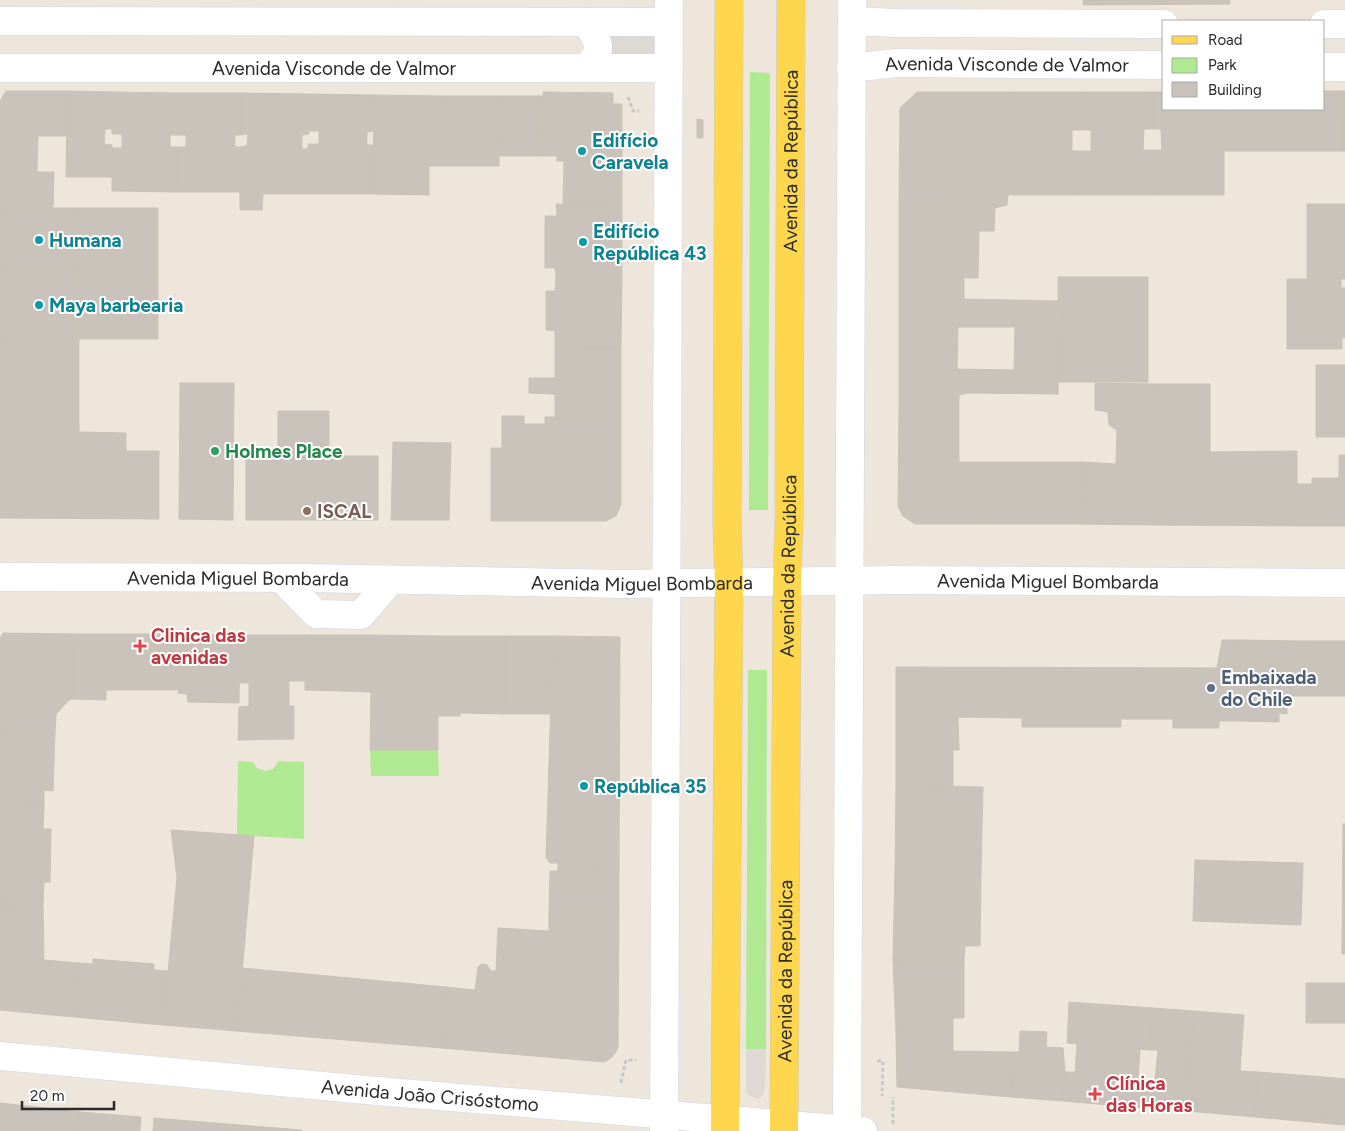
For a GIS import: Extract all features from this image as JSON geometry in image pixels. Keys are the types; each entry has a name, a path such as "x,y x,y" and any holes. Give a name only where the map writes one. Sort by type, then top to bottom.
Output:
{"main road":[{"path":"725,1125 729,0"},
{"name":"Avenida da República","path":"784,1128 791,0"}],"street":[{"path":"852,1131 850,582 852,10 896,24 1162,24"},
{"path":"0,21 586,22 669,11 664,1123"},
{"path":"585,68 595,60 599,48 595,35 586,22"},
{"path":"945,24 946,62"},
{"path":"1325,24 1345,24"},
{"name":"Avenida Visconde de Valmor","path":"851,68 896,63 946,62 1162,65"},
{"path":"1325,67 1345,67"},
{"name":"Avenida Visconde de Valmor","path":"0,68 669,68"},
{"name":"Avenida Miguel Bombarda","path":"0,577 281,578 623,584 787,582 1345,582"},
{"path":"281,578 316,614 361,616 391,580"},
{"name":"Avenida João Crisóstomo","path":"0,1056 387,1092 664,1123 852,1131"}],"path":[{"path":"882,1096 883,1061"},
{"path":"893,1098 893,1131"}],"green space":[{"path":"750,72 770,73 768,510 749,510"},
{"path":"748,670 767,670 766,1049 746,1049"},
{"path":"370,750 438,750 439,776 371,776"},
{"path":"238,761 253,762 257,768 265,771 273,769 279,761 304,762 304,839 237,835"}],"shaded area":[{"path":"607,32 661,32 661,57 607,56"},
{"path":"746,1049 766,1049 765,1089 761,1098 756,1099 747,1094"}],"building":[{"path":"1083,0 1230,0 1230,4 1083,5"},
{"path":"6,91 67,91 66,136 38,136 37,172 54,172 53,208 0,208 0,101"},
{"path":"67,91 112,92 112,129 105,129 104,144 112,145 112,177 66,177"},
{"path":"1325,91 1342,91 1343,151 1305,151 1305,110 1325,110"},
{"path":"1342,91 1345,91 1345,151 1343,151"},
{"path":"112,92 177,93 177,135 170,135 170,147 177,147 176,192 112,191 112,148 122,148 122,134 112,134"},
{"name":"Edifício Caravela","path":"543,92 613,93 613,104 622,104 622,205 563,204 564,161 557,161 557,156 542,156"},
{"path":"917,92 1008,92 1007,205 995,208 899,206 900,108"},
{"path":"1008,92 1080,92 1080,130 1072,130 1072,151 1078,151 1078,195 1008,195"},
{"path":"1080,92 1152,92 1153,129 1144,129 1143,150 1152,150 1152,195 1078,195 1078,151 1091,151 1091,130 1080,130"},
{"path":"1152,92 1162,92 1162,110 1224,110 1224,195 1152,195 1152,150 1162,150 1161,129 1153,129"},
{"path":"177,93 241,93 240,135 235,135 235,147 240,147 240,192 176,192 177,147 186,147 186,135 177,135"},
{"path":"241,93 309,94 309,134 302,135 302,149 309,149 308,194 263,194 262,210 240,210 240,147 247,146 248,134 240,135"},
{"path":"309,94 374,95 374,131 367,132 367,145 374,145 373,194 308,194 308,144 319,144 319,131 309,131"},
{"path":"374,95 440,96 440,166 429,166 429,195 373,194"},
{"path":"440,96 500,96 499,166 440,166"},
{"path":"500,96 543,96 542,156 500,156"},
{"path":"1224,110 1305,110 1305,151 1224,151"},
{"path":"697,119 703,120 703,138 697,138"},
{"name":"Edifício República 43","path":"556,204 622,205 622,278 556,278 555,268 545,268 545,216 557,216"},
{"path":"1307,204 1345,204 1345,279 1307,279"},
{"path":"899,206 995,208 994,231 979,231 978,278 899,278"},
{"name":"Humana","path":"0,208 79,208 79,271 0,271"},
{"path":"79,208 158,208 158,272 79,271"},
{"name":"Maya barbearia","path":"0,271 79,271 79,339 0,339"},
{"path":"79,271 158,272 158,339 79,339"},
{"path":"1058,277 1148,277 1148,382 1058,382"},
{"path":"556,278 622,278 621,348 555,347 555,331 546,330 546,291 555,291"},
{"path":"899,278 964,278 964,299 1059,301 1058,394 968,393 959,395 959,412 899,412","holes":["958,327 1015,327 1014,370 957,369"]},
{"path":"1287,279 1341,279 1341,288 1345,288 1345,338 1342,338 1342,349 1287,349"},
{"path":"0,339 79,339 79,432 126,433 126,451 159,451 159,519 0,518"},
{"path":"555,347 621,348 621,417 555,417 555,394 529,393 529,378 555,378"},
{"path":"1316,365 1345,365 1345,437 1316,437"},
{"path":"180,383 234,383 233,520 179,519"},
{"path":"1095,383 1155,384 1155,525 1081,524 1082,462 1116,464 1117,430 1109,425 1108,412 1095,410"},
{"path":"1155,384 1210,384 1210,452 1297,451 1297,484 1312,484 1312,526 1155,525"},
{"path":"278,411 329,411 329,456 378,456 378,520 246,520 246,457 278,457"},
{"path":"899,412 959,412 959,462 985,462 985,524 915,524 903,516 898,507"},
{"path":"502,416 524,416 524,424 545,424 545,417 621,417 621,504 616,516 606,521 491,521 491,448 502,448"},
{"path":"393,442 451,443 449,520 391,520"},
{"path":"1339,455 1345,455 1345,526 1312,526 1312,478 1339,478"},
{"path":"985,462 1082,462 1081,524 985,524"},
{"path":"3,633 74,634 72,699 56,714 55,734 0,734 0,639"},
{"path":"74,634 106,634 106,700 72,699"},
{"path":"106,634 171,634 172,690 106,690"},
{"path":"171,634 240,635 239,703 188,702 187,694 178,693 178,689 172,690"},
{"path":"240,635 305,635 305,681 289,681 289,706 294,706 294,739 238,740 239,707 249,706 249,683 240,683"},
{"path":"305,635 372,635 371,692 305,690"},
{"path":"372,635 438,636 438,750 370,750"},
{"path":"438,636 505,636 504,714 460,713 460,716 438,716"},
{"path":"505,636 553,636 551,714 504,714"},
{"name":"República 35","path":"553,636 620,637 619,870 558,871 558,863 550,863 546,858"},
{"path":"1222,640 1238,640 1238,721 1219,721 1219,728 1173,728 1173,719 1121,719 1121,727 1022,727 1022,718 958,717 959,750 953,750 953,786 896,785 896,667 1217,668"},
{"path":"1238,640 1304,641 1304,696 1287,696 1287,714 1279,713 1279,722 1238,721"},
{"path":"1304,641 1345,641 1345,696 1304,696"},
{"path":"0,734 55,734 53,791 44,790 44,808 0,807"},
{"path":"896,785 983,787 981,873 895,871"},
{"path":"0,807 44,808 43,829 51,829 50,882 44,882 43,905 0,904"},
{"path":"1343,824 1345,824 1345,954 1342,954"},
{"path":"171,830 254,836 237,1031 163,1025 177,877"},
{"path":"1195,860 1303,863 1301,925 1193,921"},
{"path":"619,870 619,911 549,910 550,871"},
{"path":"895,871 981,873 980,946 965,946 964,961 893,960"},
{"path":"0,904 43,905 44,960 79,963 74,1017 0,1010"},
{"path":"549,910 619,911 618,1046 616,1052 604,1062 442,1048 446,987 475,990 478,967 481,964 487,965 491,971 496,971 498,928 549,931"},
{"path":"93,959 154,964 154,970 168,971 163,1025 74,1017 79,963 93,964"},
{"path":"893,960 964,961 964,1018 953,1018 953,1033 896,1032"},
{"path":"242,968 446,987 442,1048 237,1031"},
{"path":"1306,983 1345,983 1345,1023 1306,1023"},
{"path":"1069,1002 1153,1008 1150,1050 1140,1049 1138,1079 1147,1080 1145,1108 1063,1101 1065,1072 1075,1072 1077,1044 1067,1043"},
{"path":"1153,1008 1194,1011 1187,1111 1145,1108 1147,1080 1155,1080 1158,1050 1150,1050"},
{"path":"1194,1011 1244,1015 1240,1071 1258,1072 1255,1117 1187,1111"},
{"path":"1020,1031 1047,1032 1046,1047 1063,1048 1065,1072 1063,1101 1011,1097 1010,1052 1019,1052"},
{"path":"896,1032 953,1033 953,1051 1010,1052 1011,1097 897,1087"},
{"path":"1258,1072 1325,1077 1322,1123 1255,1117"},
{"path":"1325,1077 1345,1079 1345,1125 1322,1123"},
{"path":"0,1103 80,1112 78,1131 0,1131"},
{"path":"80,1112 141,1117 140,1131 78,1131"},
{"path":"154,1118 227,1124 227,1131 153,1131"},
{"path":"227,1124 302,1130 302,1131 227,1131"}],"place":[{"name":"Edifício Caravela","path":"582,151"},
{"name":"Humana","path":"39,240"},
{"name":"Edifício República 43","path":"583,242"},
{"name":"Maya barbearia","path":"39,305"},
{"name":"Holmes Place","path":"215,451"},
{"name":"ISCAL","path":"307,511"},
{"name":"Clinica das avenidas","path":"140,646"},
{"name":"Embaixada do Chile","path":"1211,688"},
{"name":"República 35","path":"584,786"},
{"name":"Clínica das Horas","path":"1095,1094"}]}
